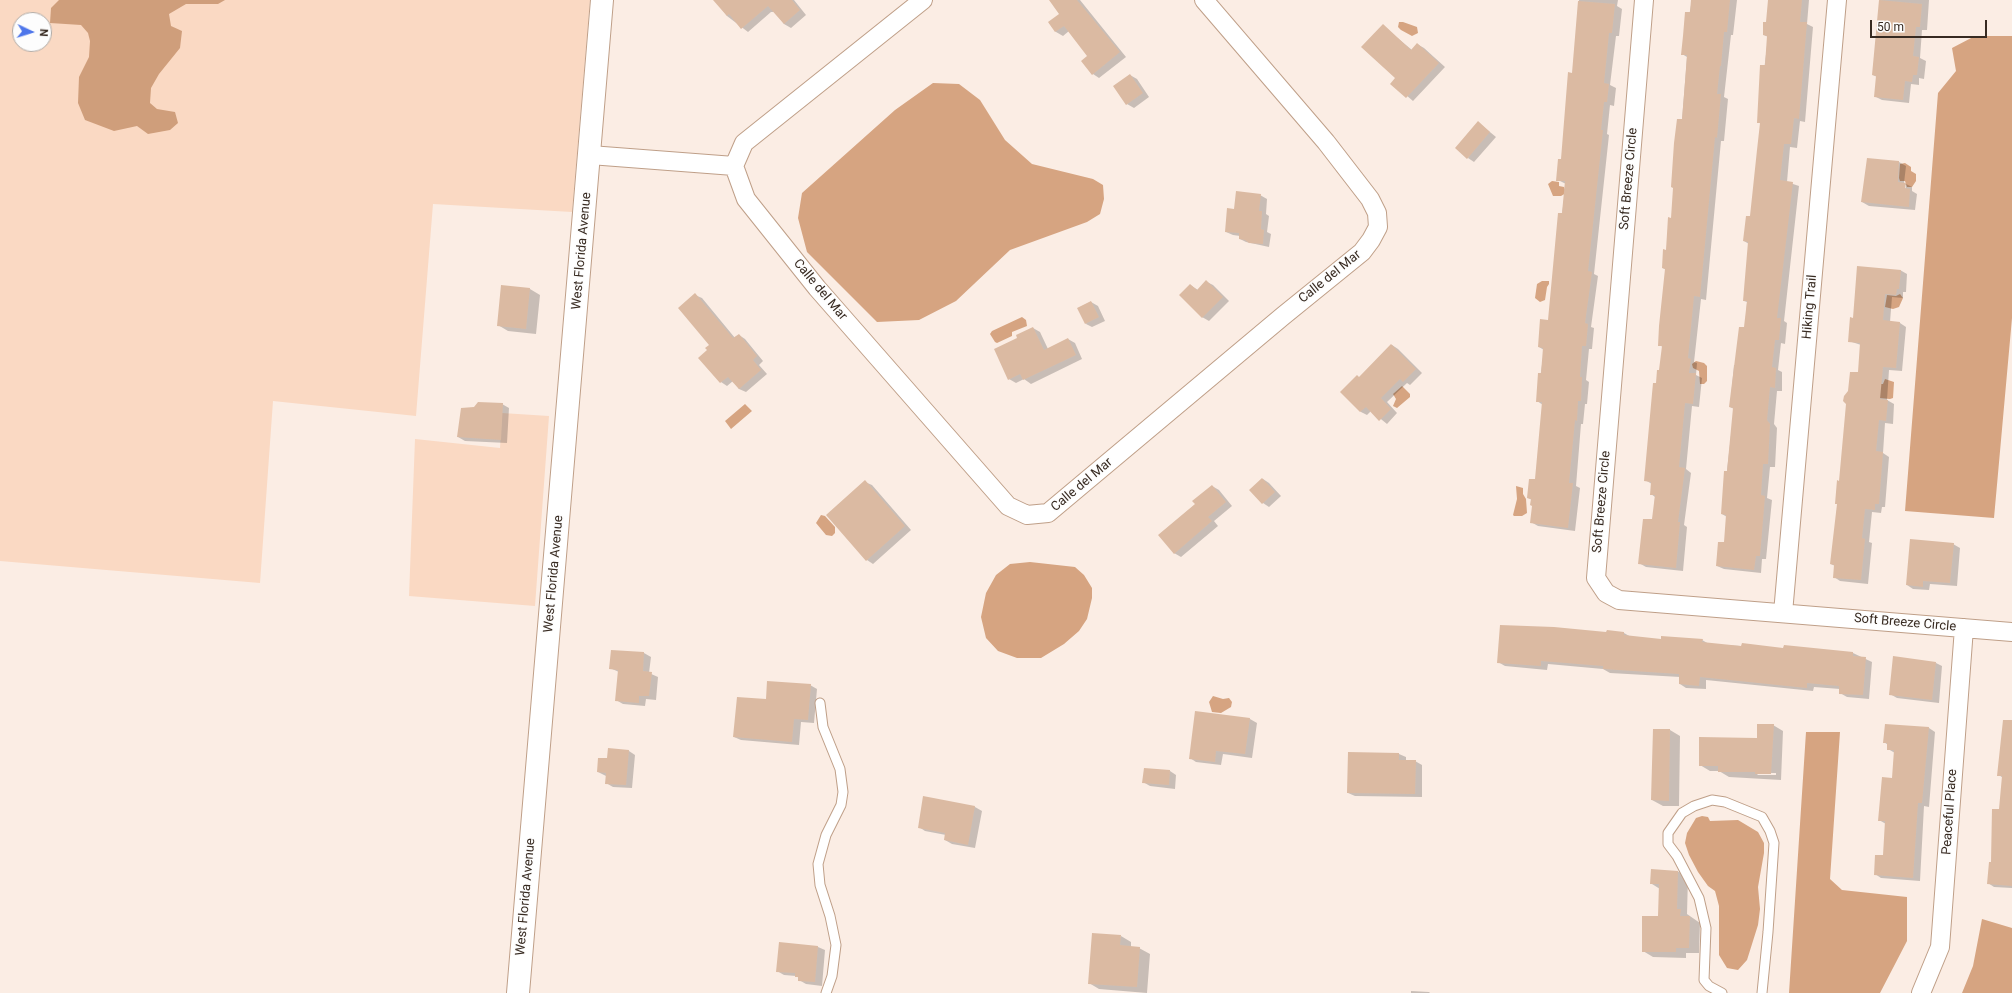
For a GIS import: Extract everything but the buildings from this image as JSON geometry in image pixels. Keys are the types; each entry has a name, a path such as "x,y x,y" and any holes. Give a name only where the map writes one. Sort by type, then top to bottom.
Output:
{"street":[{"name":"West Florida Avenue","path":"518,993 602,0"},
{"path":"590,155 734,166 744,144 923,0"},
{"name":"Calle del Mar","path":"734,166 746,199 817,288 1008,506 1027,515 1048,513 1283,316 1362,252 1378,227 1377,213 1370,199 1339,159 1204,0"},
{"name":"Soft Breeze Circle","path":"1644,0 1596,578 1606,593 1619,600 2012,632"},
{"name":"Hiking Trail","path":"1783,613 1837,0"},
{"name":"Peaceful Place","path":"1921,993 1940,947 1964,628"}],"lane":[{"path":"820,703 823,727 840,769 843,792 841,805 826,835 818,864 820,885 830,916 836,945 832,976 826,993"},
{"path":"1722,993 1709,986 1704,980 1706,928 1699,898 1677,856 1668,844 1668,833 1682,813 1694,806 1712,800 1725,802 1762,818 1770,831 1774,842 1769,925 1762,993"}],"shaded area":[{"path":"0,0 590,0 572,212 433,204 416,416 273,401 260,583 0,561"},
{"path":"59,0 225,0 218,4 186,4 169,14 171,26 182,31 180,48 159,74 151,88 150,103 157,109 175,112 178,123 170,130 148,134 137,126 114,131 85,120 78,103 79,77 89,57 90,41 88,33 81,25 52,23 51,8"},
{"path":"1399,22 1417,27 1418,33 1412,36 1401,30 1398,27"},
{"path":"1975,36 2012,36 2012,318 1994,518 1905,511 1938,93 1956,71 1952,48"},
{"path":"933,83 959,84 980,100 1005,140 1032,164 1093,179 1103,185 1104,199 1100,214 1087,222 1010,250 956,301 919,320 877,322 807,252 798,218 802,193 895,110"},
{"path":"1905,163 1911,167 1911,171 1916,174 1916,181 1912,187 1907,187 1905,181 1900,181 1899,178 1900,164"},
{"path":"1552,181 1559,182 1559,186 1564,187 1566,193 1561,196 1553,196 1548,184"},
{"path":"1542,281 1549,281 1549,284 1547,287 1545,300 1540,302 1535,298 1537,284"},
{"path":"1900,294 1903,298 1899,307 1893,309 1885,307 1887,295 1896,296"},
{"path":"1022,317 1026,320 1027,326 1012,332 1012,336 997,343 995,342 990,334 992,331"},
{"path":"1696,361 1704,363 1707,366 1707,381 1704,384 1700,384 1699,371 1693,368 1692,364"},
{"path":"1885,379 1894,382 1893,398 1890,399 1879,398 1876,384 1883,384"},
{"path":"1402,386 1410,394 1410,397 1397,408 1393,406 1396,399 1393,394"},
{"path":"745,404 752,411 731,429 725,421"},
{"path":"502,413 549,416 535,606 409,596 415,439 500,448"},
{"path":"1516,486 1523,488 1523,494 1526,499 1527,513 1522,516 1513,515 1517,499"},
{"path":"821,515 825,516 835,527 835,533 832,536 826,535 816,523"},
{"path":"1030,562 1075,567 1084,575 1092,588 1092,598 1087,619 1079,631 1064,644 1041,658 1017,658 998,651 986,638 981,617 986,593 996,575 1010,564"},
{"path":"1213,696 1223,699 1229,698 1232,702 1231,707 1221,713 1212,712 1209,702"},
{"path":"1806,732 1840,732 1830,879 1842,890 1907,897 1907,941 1880,993 1789,993"},
{"path":"1702,816 1708,817 1710,821 1738,820 1758,832 1764,843 1764,853 1758,887 1760,909 1758,925 1747,960 1738,970 1727,968 1719,955 1719,906 1715,891 1708,886 1698,872 1689,855 1685,843 1687,833 1696,818"},
{"path":"1982,919 2012,928 2012,993 1962,993 1973,966"}]}
